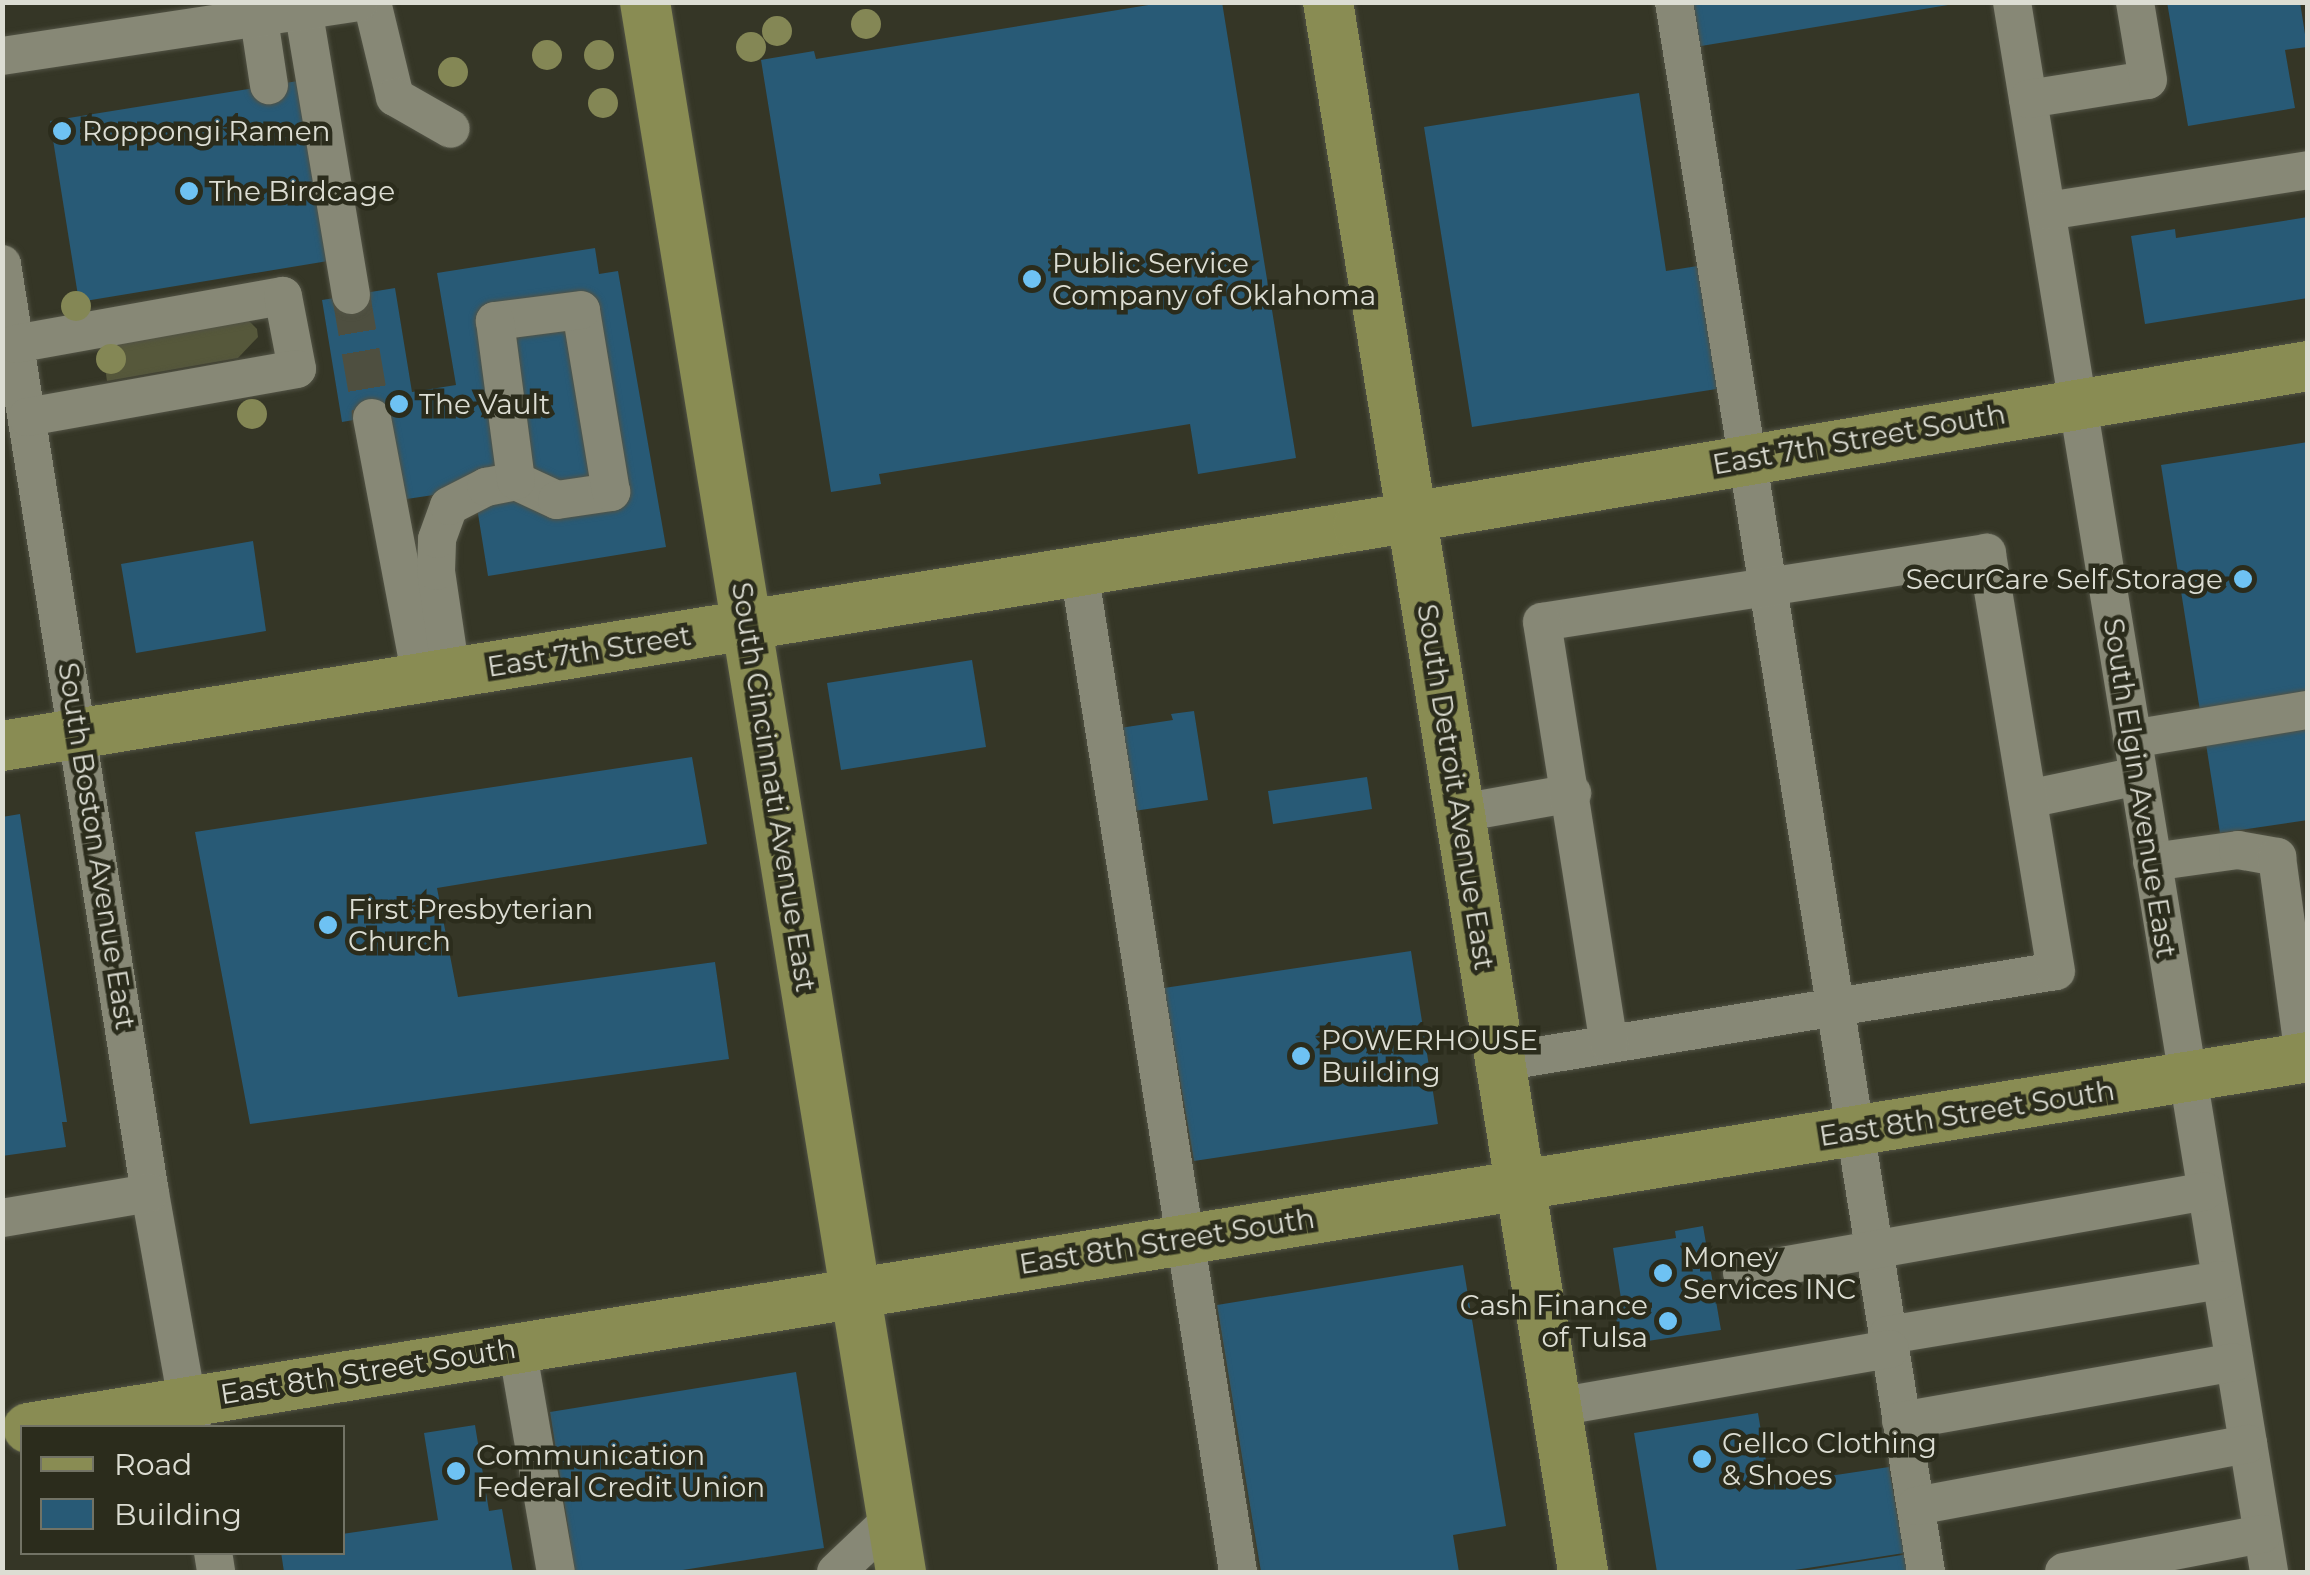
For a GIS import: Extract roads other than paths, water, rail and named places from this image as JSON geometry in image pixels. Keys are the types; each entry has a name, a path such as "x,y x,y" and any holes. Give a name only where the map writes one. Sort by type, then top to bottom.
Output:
{"main road":[{"name":"South Cincinnati Avenue East","path":"646,2 900,1572"},
{"name":"South Detroit Avenue East","path":"1328,2 1583,1572"},
{"name":"East 7th Street South","path":"1412,518 2308,366"},
{"name":"East 7th Street","path":"2,746 1412,518"},
{"name":"East 8th Street South","path":"60,1425 190,1414 517,1347 2306,1058"}],"street":[{"path":"2,56 259,19 303,7 359,2"},
{"path":"372,2 395,97 451,128"},
{"path":"1674,2 1926,1572"},
{"name":"South Elgin Avenue East","path":"2012,2 2269,1572"},
{"path":"2028,99 2148,80 2135,2"},
{"path":"303,7 351,295"},
{"path":"259,19 269,85"},
{"path":"2047,210 2308,170"},
{"name":"South Boston Avenue East","path":"2,264 150,1193 190,1414"},
{"path":"15,344 283,296 296,369 28,417"},
{"path":"436,676 437,539 449,506 486,487 516,481 557,500 611,492 581,310 495,321 516,481"},
{"path":"372,418 436,676"},
{"path":"1501,1062 2056,971 1987,553 1542,622 1609,1043"},
{"path":"1079,572 1238,1572"},
{"path":"2028,799 2135,758 2308,710"},
{"path":"1460,812 1572,792"},
{"path":"2152,862 2238,850 2277,857 2306,1058"},
{"path":"1742,1273 2205,1191"},
{"path":"2,1218 150,1193"},
{"path":"1557,1408 2220,1280"},
{"path":"517,1347 556,1572"},
{"path":"1901,1421 2234,1362"},
{"path":"1916,1506 2248,1444"},
{"path":"836,1572 892,1519"},
{"path":"2064,1572 2262,1534"}],"tunnel":[{"path":"351,295 372,418"}],"place":[{"name":"Roppongi Ramen","path":"62,131"},
{"name":"The Birdcage","path":"189,191"},
{"name":"Public Service Company of Oklahoma","path":"1032,279"},
{"name":"The Vault","path":"399,404"},
{"name":"SecurCare Self Storage","path":"2243,579"},
{"name":"First Presbyterian Church","path":"328,925"},
{"name":"POWERHOUSE Building","path":"1301,1056"},
{"name":"Money Services INC","path":"1663,1273"},
{"name":"Cash Finance of Tulsa","path":"1668,1321"},
{"name":"Gellco Clothing & Shoes","path":"1702,1459"},
{"name":"Communication Federal Credit Union","path":"456,1471"}]}
